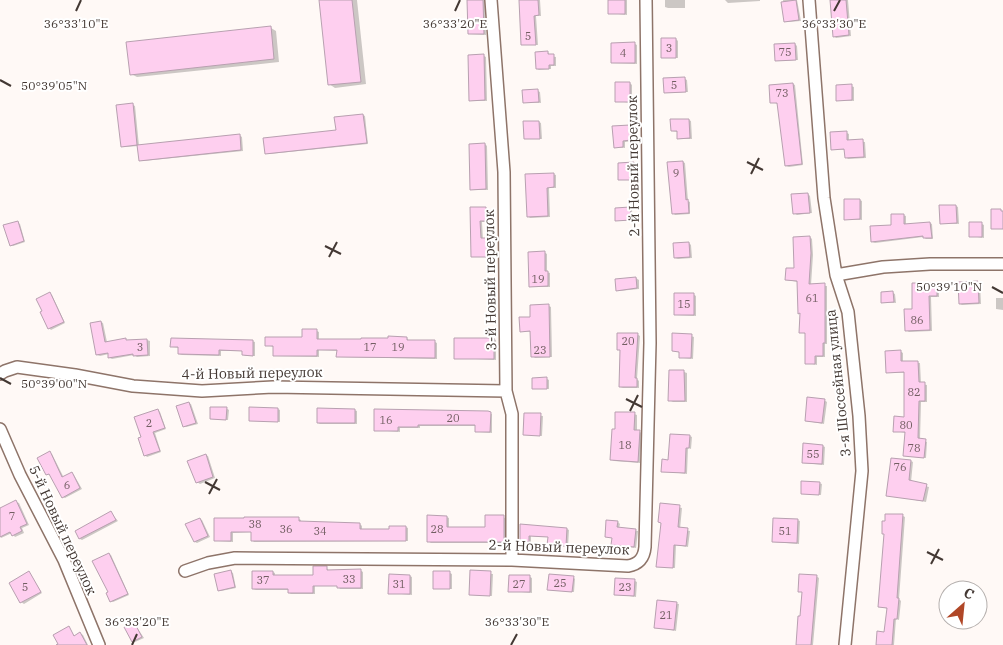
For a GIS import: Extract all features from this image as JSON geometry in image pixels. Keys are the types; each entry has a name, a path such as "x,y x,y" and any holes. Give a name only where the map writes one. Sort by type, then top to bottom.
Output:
{"street":[{"name":"3-й Новый переулок","path":"491,0 504,172 506,391 512,414 512,560"},
{"name":"2-й Новый переулок","path":"185,571 208,563 235,558 512,560 636,565 644,554 650,343 646,0"},
{"name":"3-я Шоссейная улица","path":"809,0 824,198 836,275 848,312 859,416 862,471 845,645"},
{"path":"836,275 883,267 930,264 1003,264"},
{"name":"4-й Новый переулок","path":"0,374 5,370 17,367 133,386 202,391 273,387 506,391"},
{"name":"5-й Новый переулок","path":"0,429 20,475 64,560 99,645"}],"building":[{"path":"319,0 352,0 361,82 328,85"},
{"path":"467,0 483,0 484,34 468,34"},
{"path":"519,0 538,0 539,15 534,16 536,45 521,45"},
{"path":"608,0 625,0 625,14 608,14"},
{"path":"796,0 799,20 784,22 781,2"},
{"path":"830,0 846,0 849,35 833,37"},
{"path":"271,26 274,59 130,75 126,42"},
{"path":"661,38 676,38 676,58 661,58"},
{"path":"635,42 635,63 611,63 611,43"},
{"path":"795,43 796,60 775,61 774,44"},
{"path":"548,51 548,54 554,54 554,65 549,65 549,69 536,69 535,52"},
{"path":"484,54 485,100 469,101 468,55"},
{"path":"685,77 686,92 664,93 663,78"},
{"path":"615,82 630,82 630,102 615,102"},
{"path":"793,83 802,164 785,166 777,103 770,103 769,85"},
{"path":"852,84 852,100 836,101 836,85"},
{"path":"538,89 539,102 523,103 522,90"},
{"path":"133,103 137,145 121,147 116,105"},
{"path":"363,114 367,143 265,154 263,138 336,130 334,117"},
{"path":"670,119 689,119 690,138 677,139 677,131 671,131"},
{"path":"523,121 539,121 540,139 524,139"},
{"path":"630,125 631,140 623,141 623,147 614,148 612,126"},
{"path":"847,131 847,140 863,139 864,157 845,158 844,149 831,150 830,132"},
{"path":"240,134 241,150 139,161 137,145"},
{"path":"485,143 486,189 470,190 469,144"},
{"path":"683,161 689,213 672,214 667,162"},
{"path":"634,162 634,180 618,180 618,163"},
{"path":"554,173 554,187 547,188 548,216 527,217 525,174"},
{"path":"808,193 810,213 793,214 791,194"},
{"path":"844,199 860,199 860,219 844,220"},
{"path":"939,205 956,205 957,223 940,224"},
{"path":"470,207 486,207 487,221 480,221 481,238 487,238 487,257 471,257"},
{"path":"630,207 631,220 615,221 615,208"},
{"path":"991,209 1001,209 1003,211 1003,229 991,229"},
{"path":"891,214 904,214 904,224 930,222 932,238 923,238 923,236 871,242 870,226 891,225"},
{"path":"18,221 24,241 10,246 3,225"},
{"path":"969,222 982,222 982,237 969,237"},
{"path":"810,236 809,284 825,283 825,343 823,343 823,356 815,356 815,364 805,364 805,333 799,333 800,313 798,314 797,281 785,280 786,268 794,268 793,237"},
{"path":"689,242 690,257 674,258 673,243"},
{"path":"545,251 545,271 548,271 548,286 529,287 528,252"},
{"path":"636,277 637,288 616,291 615,279"},
{"path":"978,281 979,303 959,304 958,282"},
{"path":"912,283 937,283 937,296 929,296 930,330 905,331 904,309 912,309"},
{"path":"893,291 894,302 881,303 881,292"},
{"path":"50,292 64,322 48,329 36,299"},
{"path":"674,293 694,293 694,315 674,315"},
{"path":"549,304 550,357 531,357 530,331 520,332 519,317 530,317 530,305"},
{"path":"101,321 105,342 126,338 126,340 147,339 148,355 133,356 133,354 108,358 108,353 96,355 90,323"},
{"path":"302,329 317,329 317,339 388,338 388,336 407,337 407,340 435,340 435,358 336,357 337,350 317,350 317,356 273,356 273,346 265,346 265,337 302,337"},
{"path":"617,333 638,333 635,378 637,378 637,387 619,387 620,350 617,350"},
{"path":"672,333 692,334 691,358 679,358 679,352 672,351"},
{"path":"171,338 253,340 253,356 242,355 242,351 219,350 219,355 178,354 178,347 170,347"},
{"path":"454,338 494,338 494,359 454,359"},
{"path":"901,350 901,361 918,361 919,382 925,382 925,401 919,401 918,438 926,439 924,458 903,456 905,432 893,432 894,416 904,417 904,372 886,373 885,351"},
{"path":"669,370 684,370 685,401 668,401"},
{"path":"547,377 547,389 532,389 532,378"},
{"path":"807,397 825,399 822,423 805,421"},
{"path":"189,402 196,423 183,427 176,406"},
{"path":"210,407 227,407 226,420 210,419"},
{"path":"249,407 278,408 278,422 249,421"},
{"path":"317,408 355,409 355,423 317,423"},
{"path":"158,409 165,428 153,432 160,451 144,456 138,438 141,437 134,417"},
{"path":"374,409 488,411 491,412 490,432 475,432 475,425 418,425 418,427 398,427 398,431 374,431"},
{"path":"615,412 635,412 634,430 640,430 638,462 610,460 612,429 615,429"},
{"path":"524,413 541,413 540,436 523,435"},
{"path":"670,434 690,435 689,448 686,448 685,473 661,472 662,459 668,460"},
{"path":"803,443 823,445 822,464 802,463"},
{"path":"50,451 62,477 72,472 80,488 62,498 49,474 46,475 37,458"},
{"path":"206,454 213,477 196,483 187,461"},
{"path":"891,458 911,460 909,480 927,484 923,501 886,496"},
{"path":"801,481 820,482 819,495 801,494"},
{"path":"16,500 27,524 20,527 22,531 12,536 10,532 0,537 0,508"},
{"path":"660,503 680,505 678,527 688,528 686,546 674,545 673,568 656,567 661,523 658,522"},
{"path":"111,511 116,520 79,539 75,531"},
{"path":"885,514 903,514 897,598 899,598 897,619 894,619 892,645 876,645 877,631 884,632 887,608 878,607 884,534 882,534 882,521 885,521"},
{"path":"427,515 447,516 447,527 485,527 485,515 504,515 504,542 427,542"},
{"path":"299,517 299,521 360,523 360,529 389,529 389,526 406,526 406,541 251,541 251,532 231,532 231,541 214,541 214,518"},
{"path":"200,518 208,536 194,542 185,524"},
{"path":"773,518 798,519 797,543 772,542"},
{"path":"606,520 618,521 617,527 636,529 634,547 611,545 612,538 605,537"},
{"path":"520,524 567,528 566,546 547,545 548,537 529,536 529,542 520,542"},
{"path":"109,553 128,594 110,602 106,593 108,592 92,561"},
{"path":"313,566 327,566 327,570 361,569 361,588 313,586 313,593 288,593 288,589 252,589 252,571 273,571 273,575 313,575"},
{"path":"231,570 235,587 218,591 214,574"},
{"path":"470,570 491,571 490,596 469,595"},
{"path":"29,571 41,592 20,603 9,583"},
{"path":"433,571 450,571 450,589 433,589"},
{"path":"389,574 410,575 410,594 388,594"},
{"path":"549,574 574,576 572,592 547,590"},
{"path":"799,574 817,575 811,645 796,645 802,592 798,592"},
{"path":"509,575 530,575 530,592 508,592"},
{"path":"615,578 635,579 634,596 614,595"},
{"path":"657,600 677,602 674,630 654,628"},
{"path":"134,622 142,637 132,642 124,627"},
{"path":"69,626 74,636 80,632 87,645 56,645 58,644 53,635"}]}
